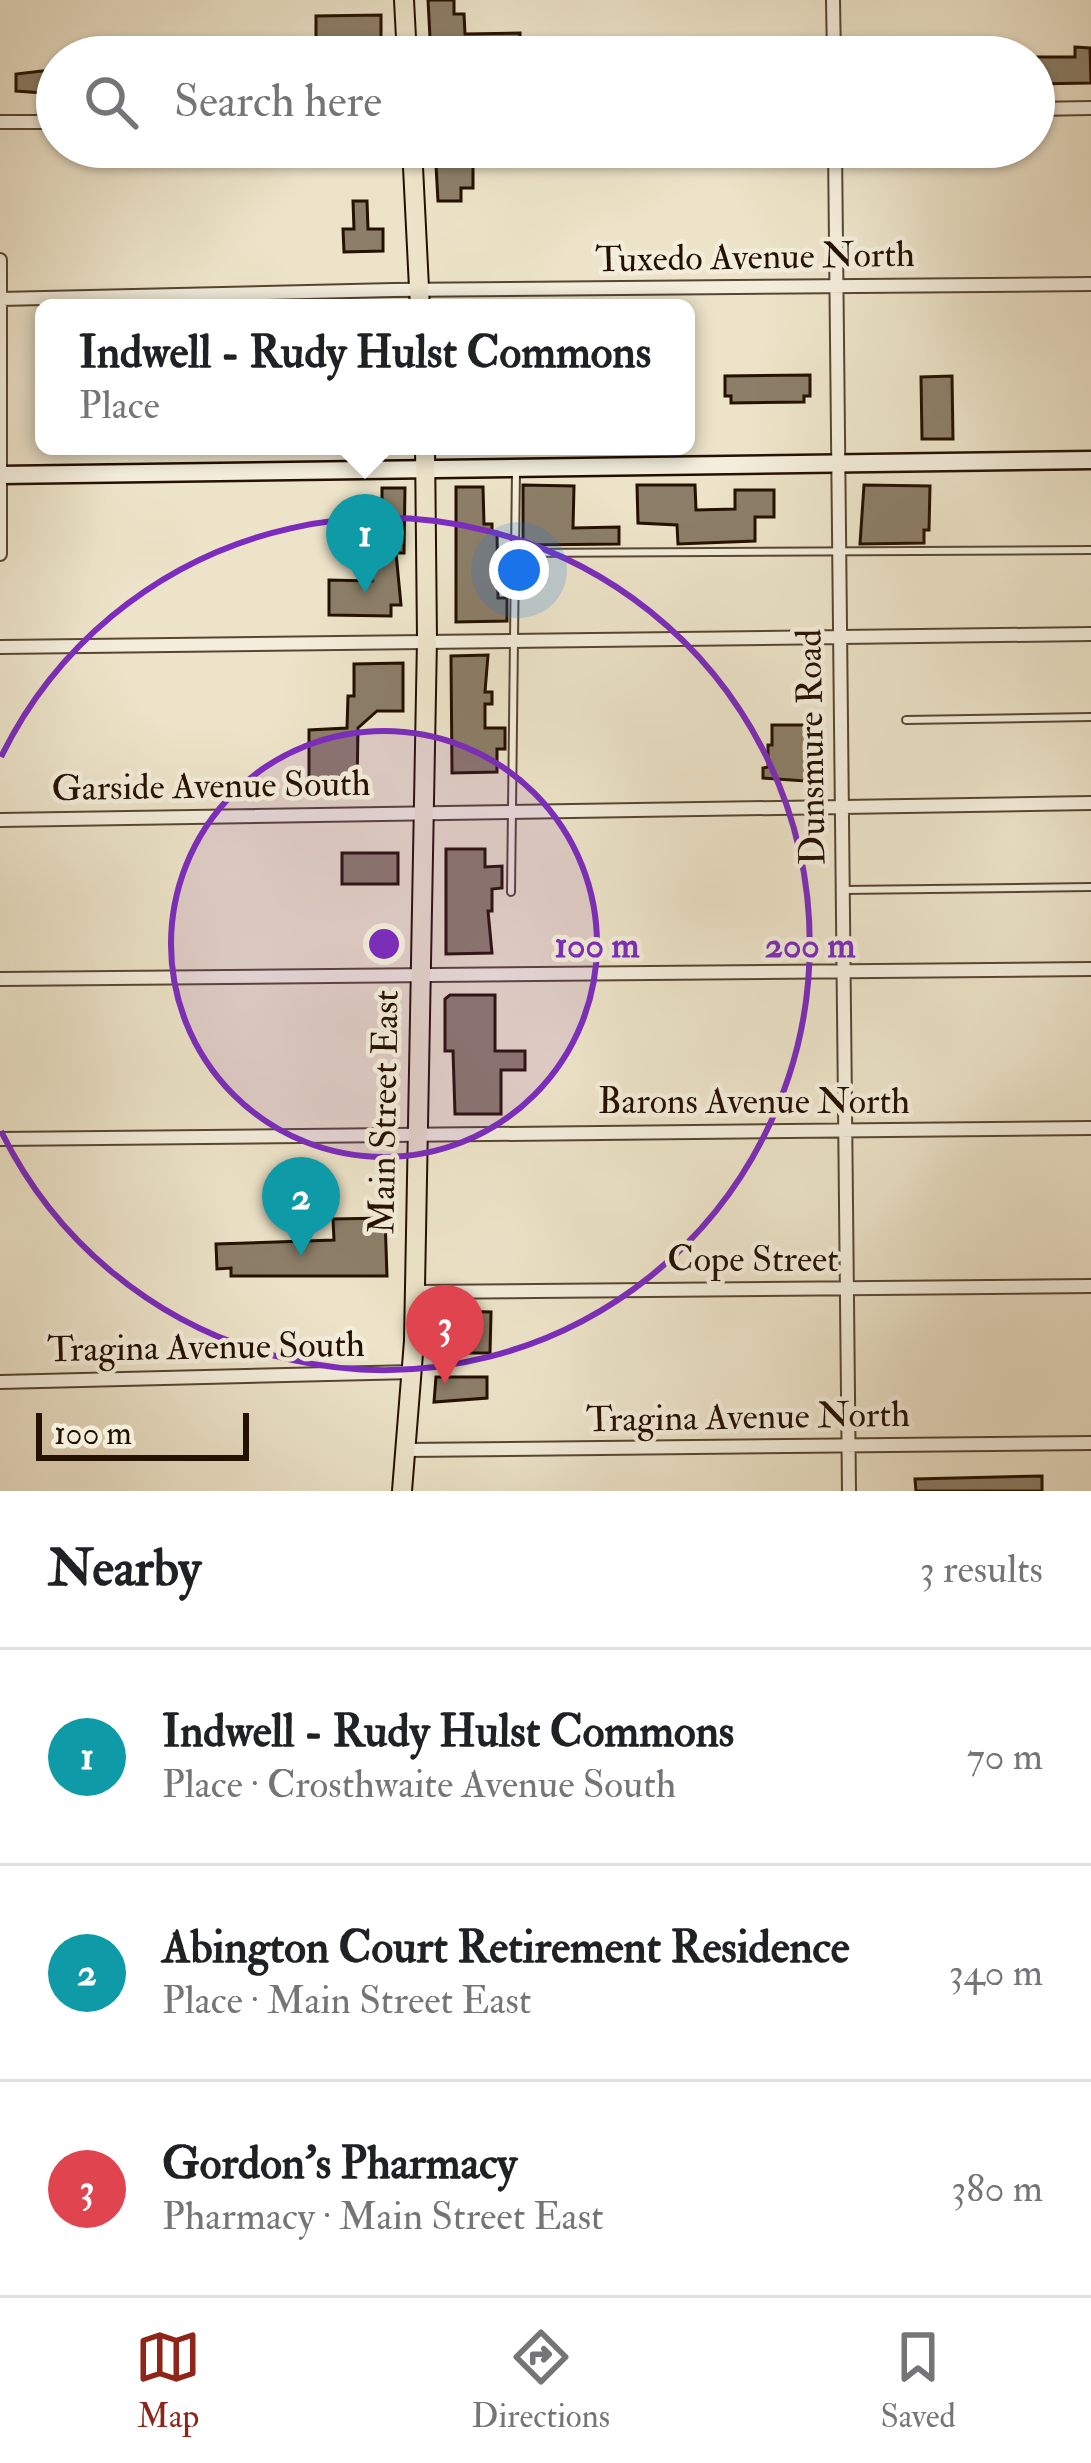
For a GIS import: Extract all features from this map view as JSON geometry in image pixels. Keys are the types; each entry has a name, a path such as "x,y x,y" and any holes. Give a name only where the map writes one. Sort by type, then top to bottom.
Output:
{"main road":[{"path":"404,0 406,36"},
{"path":"413,168 420,299"},
{"path":"1,475 426,456 516,466 1091,460"},
{"name":"Main Street East","path":"402,1491 415,1292 426,456"}],"street":[{"path":"833,0 834,36"},
{"path":"1055,109 1091,108"},
{"path":"0,122 36,122"},
{"name":"Dunsmure Road","path":"835,168 850,1491"},
{"path":"0,260 0,554"},
{"name":"Tuxedo Avenue North","path":"0,298 420,299 837,286 1091,284"},
{"path":"0,647 1091,634"},
{"name":"Garside Avenue South","path":"0,820 1091,803"},
{"path":"0,979 1091,969"},
{"name":"Barons Avenue North","path":"0,1139 1091,1128"},
{"name":"Cope Street","path":"415,1292 1091,1286"},
{"name":"Tragina Avenue South","path":"0,1382 413,1372"},
{"name":"Tragina Avenue North","path":"406,1450 1091,1443"}],"lane":[{"path":"511,892 516,466"},
{"path":"513,553 1091,550"},
{"path":"906,720 1091,717"},
{"path":"844,890 1091,887"}],"building":[{"path":"428,0 454,0 454,14 464,14 465,34 520,33 520,36 430,36"},
{"path":"381,15 381,36 316,36 316,16"},
{"path":"1075,47 1090,48 1091,83 1055,84 1055,57 1075,57"},
{"path":"36,72 36,92 16,91 16,74"},
{"path":"436,168 473,168 473,188 461,188 461,201 438,201"},
{"path":"353,201 367,201 368,229 383,229 383,251 344,252 343,229 354,229"},
{"path":"810,375 810,396 804,396 804,402 731,403 731,396 725,396 725,376"},
{"path":"952,376 953,439 922,439 921,377"},
{"path":"523,485 574,486 573,528 619,527 619,544 523,545"},
{"path":"637,485 695,485 696,510 735,509 735,490 774,490 774,517 755,517 755,541 678,544 677,525 638,523"},
{"path":"864,485 930,486 929,530 924,530 924,543 860,544"},
{"path":"456,487 483,487 484,524 492,524 492,532 497,532 498,598 507,598 507,621 456,622"},
{"path":"382,488 405,488 404,553 396,553 401,605 391,605 391,616 329,615 329,580 372,581 364,504 382,499"},
{"path":"488,655 485,692 492,692 492,704 485,704 485,728 505,728 505,749 497,749 497,772 452,773 451,656"},
{"path":"403,663 403,711 377,711 358,728 357,787 309,788 309,730 347,728 354,664"},
{"path":"772,725 818,725 819,782 763,778"},
{"path":"446,849 485,849 485,867 502,866 502,888 492,889 492,911 488,911 492,953 446,954"},
{"path":"342,853 398,853 398,884 342,884"},
{"path":"495,995 495,1051 525,1051 525,1070 501,1070 501,1114 455,1114 453,1051 445,1051 445,999"},
{"path":"385,1218 387,1276 231,1276 231,1268 217,1269 216,1244 334,1240 333,1219"},
{"path":"455,1311 491,1312 490,1353 454,1353"},
{"path":"436,1377 487,1377 487,1398 434,1402"},
{"path":"1042,1476 1042,1491 916,1491 915,1479"}],"place":[{"name":"Indwell - Rudy Hulst Commons","path":"365,593"},
{"name":"Abington Court Retirement Residence","path":"301,1256"},
{"name":"Gordon’s Pharmacy","path":"445,1384"}]}
